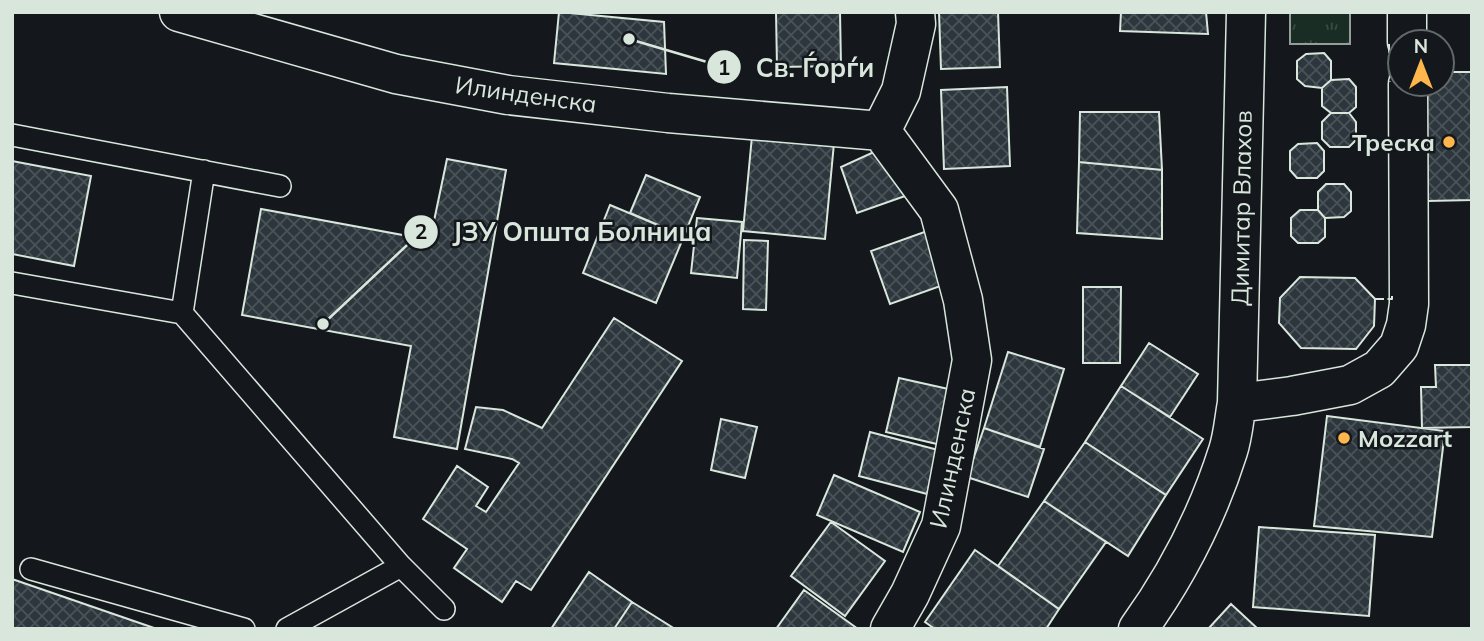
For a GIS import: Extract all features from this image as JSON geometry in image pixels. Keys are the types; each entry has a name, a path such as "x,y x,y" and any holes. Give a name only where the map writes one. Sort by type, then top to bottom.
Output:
{"street":[{"name":"Илинденска","path":"179,12 396,74 518,96 668,113 881,131 939,210 963,300 972,360 940,526 910,594 890,629"},
{"path":"881,131 901,91 916,24 915,12"},
{"name":"Димитар Влахов","path":"1138,629 1180,564 1229,449 1237,403 1246,12"},
{"path":"1237,403 1350,385 1379,369 1399,345 1409,304 1408,98"}],"lane":[{"path":"12,135 280,186"},
{"path":"182,313 204,171"},
{"path":"12,283 182,313 401,566 444,609"},
{"path":"287,629 401,566"},
{"path":"31,569 244,629"}],"green space":[{"path":"1290,12 1350,12 1350,44 1290,44"}],"building":[{"path":"559,12 664,22 666,74 554,63"},
{"path":"776,12 840,12 841,66 777,67"},
{"path":"939,12 998,12 1000,67 941,69"},
{"path":"1121,12 1206,12 1208,34 1120,31"},
{"path":"1324,53 1331,61 1331,80 1322,88 1305,86 1297,79 1297,61 1306,54"},
{"name":"Треска","path":"1456,72 1472,72 1472,200 1428,201 1426,98 1456,98"},
{"path":"1349,79 1356,87 1356,107 1349,113 1331,113 1322,106 1322,88 1331,80"},
{"path":"1007,87 1010,166 944,169 941,90"},
{"path":"1080,112 1159,112 1162,170 1079,162"},
{"path":"1331,113 1349,113 1356,122 1356,140 1349,147 1330,147 1322,139 1322,122"},
{"path":"752,136 834,143 825,239 743,231"},
{"path":"1317,143 1324,151 1324,171 1317,178 1297,178 1290,170 1290,151 1298,144"},
{"path":"876,151 908,195 857,213 841,167"},
{"path":"447,159 506,170 457,449 394,437 411,346 242,315 261,209 430,240"},
{"path":"12,161 91,176 74,266 12,254"},
{"path":"1079,162 1162,170 1162,239 1077,233"},
{"path":"646,175 700,197 684,236 630,213"},
{"path":"1326,184 1344,184 1351,192 1351,211 1344,217 1325,218 1318,210 1318,192"},
{"path":"610,205 684,236 656,303 583,273"},
{"path":"1300,210 1318,210 1325,218 1325,237 1318,243 1298,243 1291,236 1291,218"},
{"path":"697,218 742,222 737,278 691,273"},
{"path":"930,230 949,283 890,304 871,251"},
{"path":"744,240 768,241 766,310 743,309"},
{"path":"1300,277 1355,278 1375,299 1374,326 1356,349 1301,348 1279,323 1280,298"},
{"path":"1083,287 1121,287 1120,363 1083,363"},
{"path":"614,318 682,361 531,590 516,581 502,602 454,568 467,549 423,519 457,466 488,487 476,506 486,512 519,463 512,459 465,449 476,407 503,410 542,428"},
{"path":"1149,343 1198,374 1170,417 1121,386"},
{"path":"1008,352 1064,369 1040,447 984,428"},
{"path":"1435,365 1472,365 1472,427 1422,428 1421,387 1436,387"},
{"path":"899,378 953,390 941,445 886,432"},
{"path":"1121,386 1203,439 1166,495 1085,442"},
{"path":"1327,416 1445,431 1432,537 1314,526"},
{"path":"721,419 757,427 745,478 711,470"},
{"path":"984,428 1044,449 1028,497 967,477"},
{"path":"870,432 938,450 927,494 859,476"},
{"path":"1085,442 1166,495 1128,556 1044,501"},
{"path":"834,475 920,512 903,552 817,515"},
{"path":"1044,501 1106,542 1059,609 998,566"},
{"path":"831,522 885,561 845,616 791,576"},
{"path":"1259,527 1375,535 1369,616 1253,607"},
{"path":"975,550 1059,609 1046,629 935,629 925,622"},
{"path":"589,572 632,602 614,629 551,629"},
{"path":"12,579 157,629 12,629"},
{"path":"804,590 858,629 776,629"},
{"path":"632,602 675,629 614,629"},
{"path":"1231,604 1258,629 1208,629"}],"fence":[{"path":"1375,299 1392,299 1392,296"}],"place":[{"name":"Св. Ѓорѓи","path":"629,39"},
{"name":"Треска","path":"1449,142"},
{"name":"ЈЗУ Општа Болница","path":"323,324"},
{"name":"Mozzart","path":"1344,438"}]}
